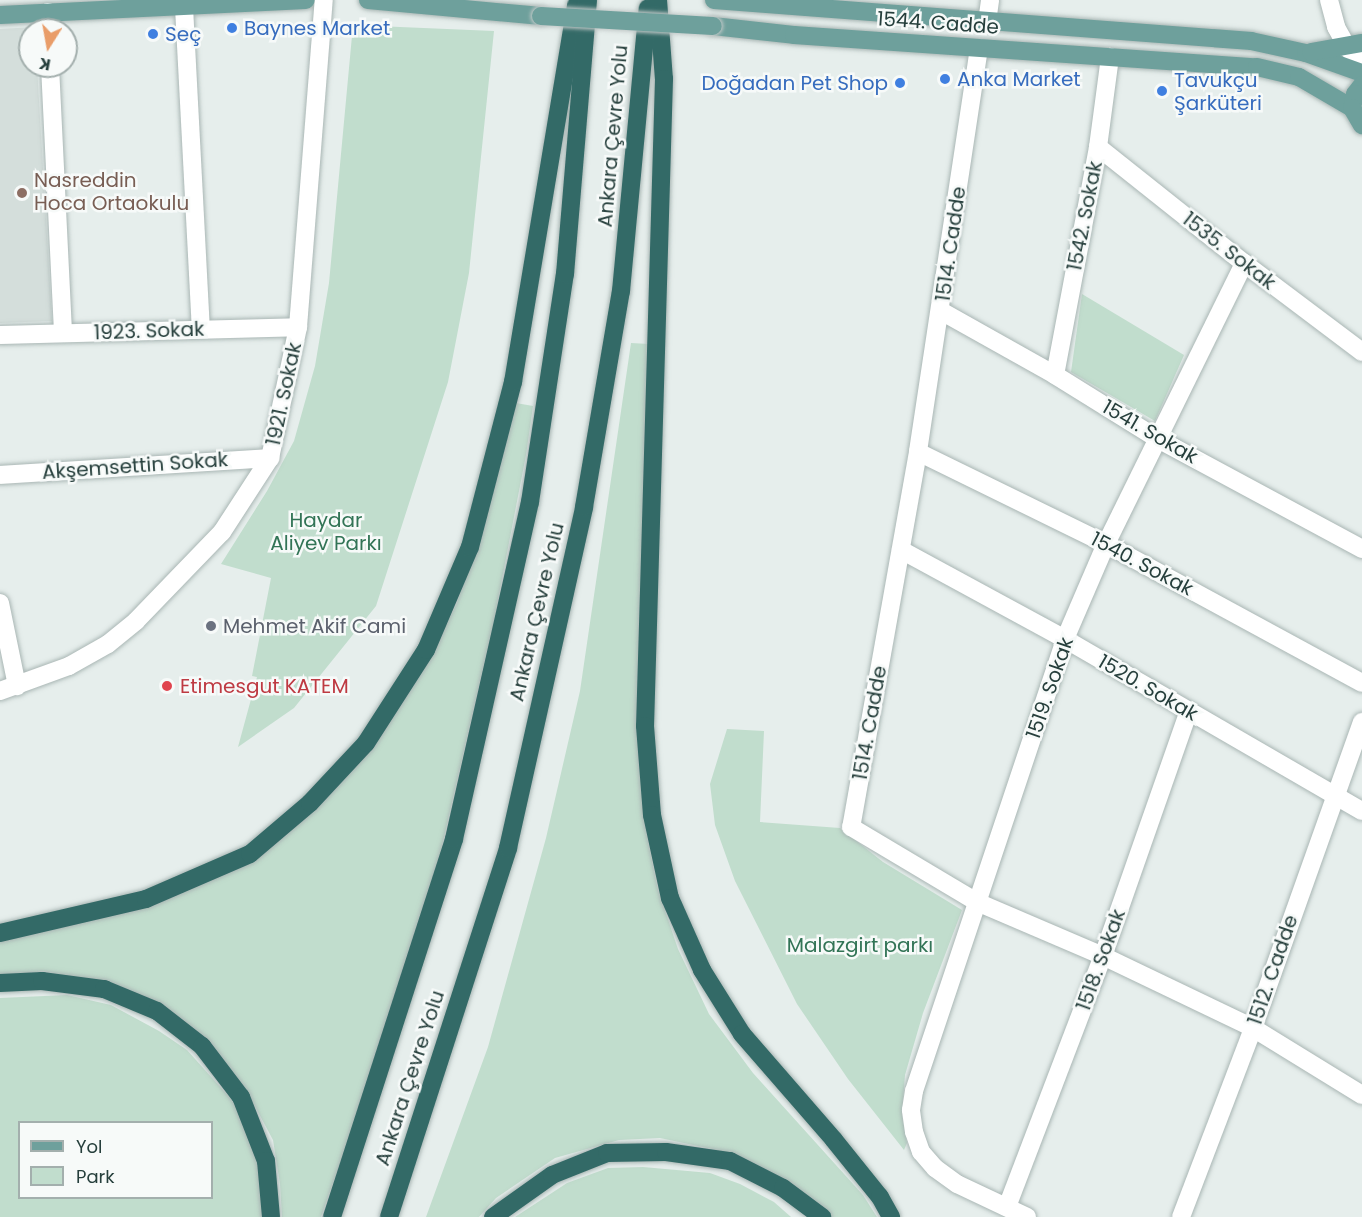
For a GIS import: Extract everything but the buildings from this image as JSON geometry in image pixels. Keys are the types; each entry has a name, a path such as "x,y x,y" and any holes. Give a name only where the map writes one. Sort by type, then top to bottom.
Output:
{"highway":[{"path":"0,933 146,899 250,854 310,803 366,743 426,650 470,547 513,382 577,0"},
{"name":"Ankara Çevre Yolu","path":"332,1217 454,839 530,502 565,274 588,0"},
{"name":"Ankara Çevre Yolu","path":"389,1217 508,848 584,507 621,291 649,0"},
{"path":"658,0 664,79 645,726 652,815 670,898 702,970 742,1034 834,1140 880,1197 891,1217"},
{"path":"0,983 42,981 104,989 157,1011 202,1046 241,1097 266,1161 271,1217"},
{"path":"493,1217 552,1175 607,1153 666,1152 730,1161 783,1188 822,1217"}],"main road":[{"path":"77,18 184,7 306,0"},
{"name":"1544. Cadde","path":"368,0 540,16 713,26 794,35 1257,66 1299,77 1352,108"},
{"name":"1544. Cadde","path":"714,0 1251,41 1306,53 1362,73"},
{"path":"0,15 24,18"},
{"path":"1306,53 1354,45"},
{"path":"1362,85 1355,94 1352,108 1362,125"}],"street":[{"name":"1921. Sokak","path":"9,689 69,666 108,644 136,621 222,532 270,458 298,327 324,0"},
{"path":"987,22 990,0"},
{"path":"1329,0 1336,27 1354,45 1362,65"},
{"path":"184,7 201,329"},
{"name":"1514. Cadde","path":"979,48 918,452 851,827 977,902 1103,956 1253,1028 1362,1095"},
{"name":"1542. Sokak","path":"1056,375 1098,147 1110,57"},
{"path":"51,78 63,333"},
{"name":"1535. Sokak","path":"1098,147 1244,263 1362,352"},
{"name":"1519. Sokak","path":"1006,1207 957,1184 934,1168 921,1152 914,1132 911,1110 914,1091 1065,639 1106,544 1244,263"},
{"name":"1541. Sokak","path":"941,311 1056,375 1158,439 1362,549"},
{"name":"1923. Sokak","path":"0,335 298,327"},
{"name":"1540. Sokak","path":"918,452 1106,544 1362,683"},
{"name":"Akşemsettin Sokak","path":"0,475 270,458"},
{"name":"1520. Sokak","path":"901,550 1065,639 1362,811"},
{"path":"0,603 9,689"},
{"name":"1518. Sokak","path":"1006,1207 1103,956 1189,711"},
{"name":"1512. Cadde","path":"1181,1217 1253,1028 1362,722"},
{"path":"1006,1207 1028,1217"}],"shaded area":[{"name":"Nasreddin Hoca Ortaokulu","path":"18,28 18,78 38,78 52,321 0,323 0,29"}],"green space":[{"name":"Haydar Aliyev Parkı","path":"353,25 494,31 469,273 448,382 376,606 294,708 238,747 257,677 252,676 271,578 221,564 267,491 294,441 315,366 329,283"},
{"path":"1082,294 1184,355 1155,421 1071,372"},
{"path":"631,343 649,344 646,832 658,890 678,949 709,1014 753,1073 863,1195 877,1217 831,1217 759,1166 717,1150 660,1138 619,1140 555,1158 496,1198 479,1217 426,1217 488,1047 546,838 580,691"},
{"path":"516,403 533,406 526,455 494,620 436,872 391,1017 321,1217 282,1217 280,1184 273,1140 249,1095 206,1042 108,985 44,971 0,977 0,941 173,897 286,836 385,730 433,652 457,603 492,494"},
{"name":"Malazgirt parkı","path":"727,729 764,731 760,822 840,828 883,862 962,910 923,1013 905,1075 902,1115 907,1143 904,1150 848,1079 797,1004 735,881 715,825 710,784"},
{"path":"67,995 111,1005 159,1031 187,1050 231,1099 250,1135 264,1173 265,1217 0,1217 0,998"},
{"path":"643,1167 710,1173 740,1184 774,1202 791,1217 515,1217 567,1183 608,1168"}],"place":[{"name":"Baynes Market","path":"232,28"},
{"name":"Seç","path":"153,34"},
{"name":"Anka Market","path":"945,79"},
{"name":"Doğadan Pet Shop","path":"900,83"},
{"name":"Tavukçu Şarküteri","path":"1162,91"},
{"name":"Nasreddin Hoca Ortaokulu","path":"22,193"},
{"name":"Mehmet Akif Cami","path":"211,626"},
{"name":"Etimesgut KATEM","path":"167,686"}]}
